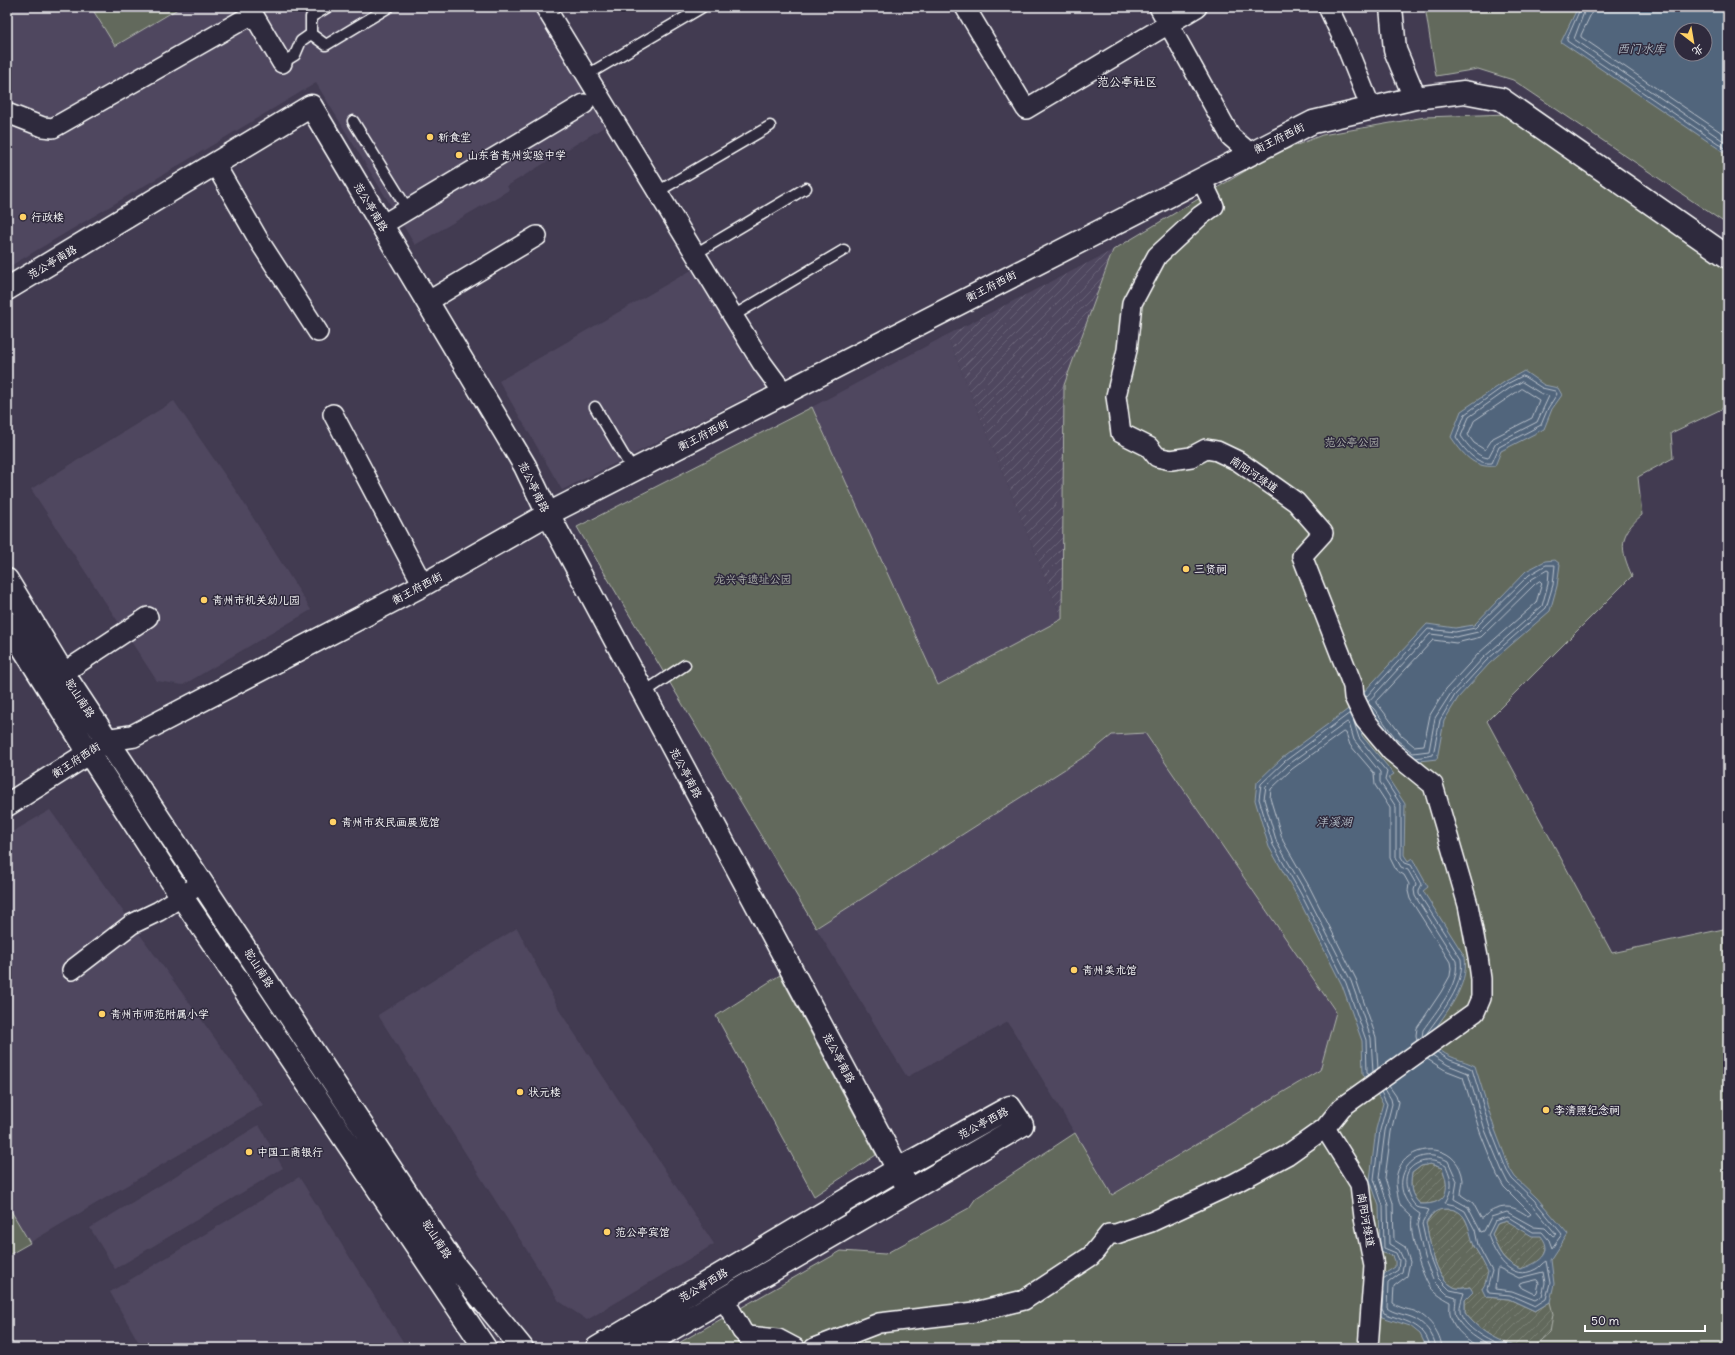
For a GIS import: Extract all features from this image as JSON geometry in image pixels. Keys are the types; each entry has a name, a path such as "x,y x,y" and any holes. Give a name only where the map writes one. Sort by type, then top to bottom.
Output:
{"street":[{"path":"545,7 762,363 784,393"},
{"path":"965,7 1026,109 1197,7"},
{"path":"1160,7 1231,137 1250,153"},
{"path":"1328,7 1345,43 1371,108"},
{"path":"1391,7 1395,50 1416,98"},
{"path":"7,112 43,127 53,128 251,10 282,63"},
{"name":"衡王府西街","path":"7,805 89,754 107,740 133,736 423,585 548,514 1312,122 1416,98 1464,92 1501,99 1728,257"},
{"path":"382,225 584,104"},
{"name":"范公亭南路","path":"7,289 311,106 525,466 548,514 909,1190"},
{"path":"215,164 261,244 318,332"},
{"name":"南阳河绿道","path":"1201,179 1214,206 1200,216 1156,256 1132,303 1127,350 1116,396 1121,433 1149,448 1157,457 1171,460 1191,457 1206,449 1217,451 1238,461 1296,502 1323,532 1302,556 1353,686 1354,697 1365,720 1391,751 1433,785 1468,905 1480,972 1481,998 1475,1012 1342,1107 1325,1128 1360,1184 1364,1217 1374,1266 1368,1348"},
{"path":"427,302 537,236"},
{"path":"333,414 423,585"},
{"name":"驼山南路","path":"7,580 63,673 455,1266 522,1348"},
{"path":"63,673 148,618"},
{"name":"驼山南路","path":"7,622 89,754 182,897 485,1348"},
{"path":"72,970 132,924 159,911 202,883"},
{"name":"范公亭西路","path":"597,1348 898,1169 1010,1106 1022,1125 640,1348"},
{"path":"814,1348 879,1323 975,1312 1024,1300 1091,1256 1109,1234 1116,1234 1151,1222 1235,1183 1288,1155 1325,1128"},
{"path":"724,1299 742,1331 747,1336 778,1339 795,1348"}],"lane":[{"path":"311,34 311,17 328,7"},
{"path":"311,34 326,45 389,7"},
{"path":"587,75 701,8"},
{"path":"282,63 295,55 301,41 311,34"},
{"path":"353,121 408,210"},
{"path":"657,192 770,126"},
{"path":"695,254 806,188"},
{"path":"733,316 844,250"},
{"path":"595,407 633,471"},
{"path":"644,693 685,665"}],"shaded area":[{"name":"山东省青州实验中学","path":"7,7 538,7 609,124 507,186 509,190 415,245 316,83 7,268"},
{"path":"1113,250 1064,385 1062,619 947,335"},
{"path":"695,268 767,387 562,490 499,381"},
{"path":"947,335 1062,619 938,685 812,407"},
{"path":"174,401 240,497 311,610 183,685 157,681 31,489"},
{"name":"青州美术馆","path":"1145,733 1336,1012 1320,1070 1112,1195 1008,1022 907,1077 816,928 1090,753 1112,735"},
{"name":"青州市师范附属小学","path":"50,810 263,1105 7,1256 7,835"},
{"path":"517,928 561,1013 714,1244 587,1320 559,1301 378,1015"},
{"path":"259,1125 283,1168 115,1269 90,1228"},
{"path":"299,1177 407,1348 142,1348 110,1292"}],"green space":[{"path":"91,7 181,7 115,46"},
{"path":"1425,7 1728,7 1728,225 1513,80 1478,69 1436,76"},
{"name":"范公亭公园","path":"1507,114 1728,268 1728,406 1671,433 1673,458 1638,477 1642,515 1629,529 1625,536 1624,543 1625,558 1632,576 1487,721 1612,953 1728,928 1728,1348 670,1348 841,1251 885,1254 969,1208 976,1198 1075,1133 1112,1195 1320,1070 1336,1012 1145,733 1112,735 1090,753 816,928 577,527 812,407 938,685 1062,619 1064,385 1113,250 1272,155 1322,135 1425,117"},
{"path":"780,975 876,1155 814,1196 716,1016"},
{"path":"1430,1164 1442,1168 1446,1183 1445,1195 1437,1202 1420,1204 1414,1197 1412,1190 1412,1173 1421,1166"},
{"path":"7,1204 30,1243 7,1256"},
{"path":"1439,1209 1453,1209 1462,1213 1471,1231 1474,1246 1489,1272 1485,1284 1486,1297 1509,1299 1535,1311 1550,1302 1553,1314 1550,1333 1533,1348 1513,1345 1495,1338 1479,1327 1465,1313 1465,1300 1470,1287 1456,1288 1446,1281 1437,1266 1431,1248 1426,1223 1433,1213"},
{"path":"1507,1221 1534,1232 1541,1236 1546,1243 1546,1251 1542,1259 1535,1265 1520,1269 1505,1259 1502,1255 1492,1234 1497,1224"}],"water":[{"name":"西门水库","path":"1578,7 1728,7 1728,155 1561,42"},
{"path":"1524,371 1544,385 1558,388 1562,395 1552,409 1544,429 1501,451 1495,466 1481,465 1469,459 1451,437 1461,411 1506,381"},
{"name":"洋溪湖","path":"1555,560 1560,564 1557,586 1550,611 1489,664 1458,698 1444,721 1437,759 1419,761 1412,764 1358,720 1362,736 1394,774 1388,778 1405,804 1404,855 1408,861 1412,858 1428,887 1423,891 1465,957 1465,968 1460,989 1431,1035 1437,1047 1445,1054 1475,1066 1494,1127 1510,1169 1515,1177 1537,1198 1568,1234 1551,1260 1554,1284 1550,1302 1535,1311 1509,1299 1486,1297 1482,1289 1488,1272 1475,1248 1464,1217 1455,1210 1443,1209 1435,1212 1426,1223 1431,1248 1441,1274 1446,1281 1456,1288 1470,1287 1473,1292 1465,1300 1465,1313 1477,1326 1489,1335 1518,1348 1427,1348 1420,1334 1410,1326 1382,1317 1378,1311 1381,1276 1395,1267 1393,1256 1380,1252 1379,1206 1370,1180 1376,1129 1383,1103 1363,1074 1362,1041 1342,985 1297,896 1269,847 1255,800 1257,782 1282,758 1347,710 1427,624 1455,628 1474,625 1526,571 1545,561","holes":["1430,1164 1442,1168 1445,1176 1446,1189 1441,1199 1436,1202 1420,1204 1414,1197 1412,1190 1412,1173 1421,1166","1507,1221 1532,1236 1541,1236 1545,1242 1546,1248 1545,1253 1538,1261 1520,1269 1505,1259 1492,1234 1497,1224"]}],"place":[{"name":"新食堂","path":"430,137"},
{"name":"山东省青州实验中学","path":"459,155"},
{"name":"行政楼","path":"23,217"},
{"name":"三贤祠","path":"1186,569"},
{"name":"青州市机关幼儿园","path":"204,600"},
{"name":"青州市农民画展览馆","path":"333,822"},
{"name":"青州美术馆","path":"1074,970"},
{"name":"青州市师范附属小学","path":"102,1014"},
{"name":"状元楼","path":"520,1092"},
{"name":"李清照纪念祠","path":"1546,1110"},
{"name":"中国工商银行","path":"249,1152"},
{"name":"范公亭宾馆","path":"607,1232"}],"district":[{"name":"范公亭社区","path":"1127,81"}],"park label":[{"name":"龙兴寺遗址公园","path":"753,579"}]}
